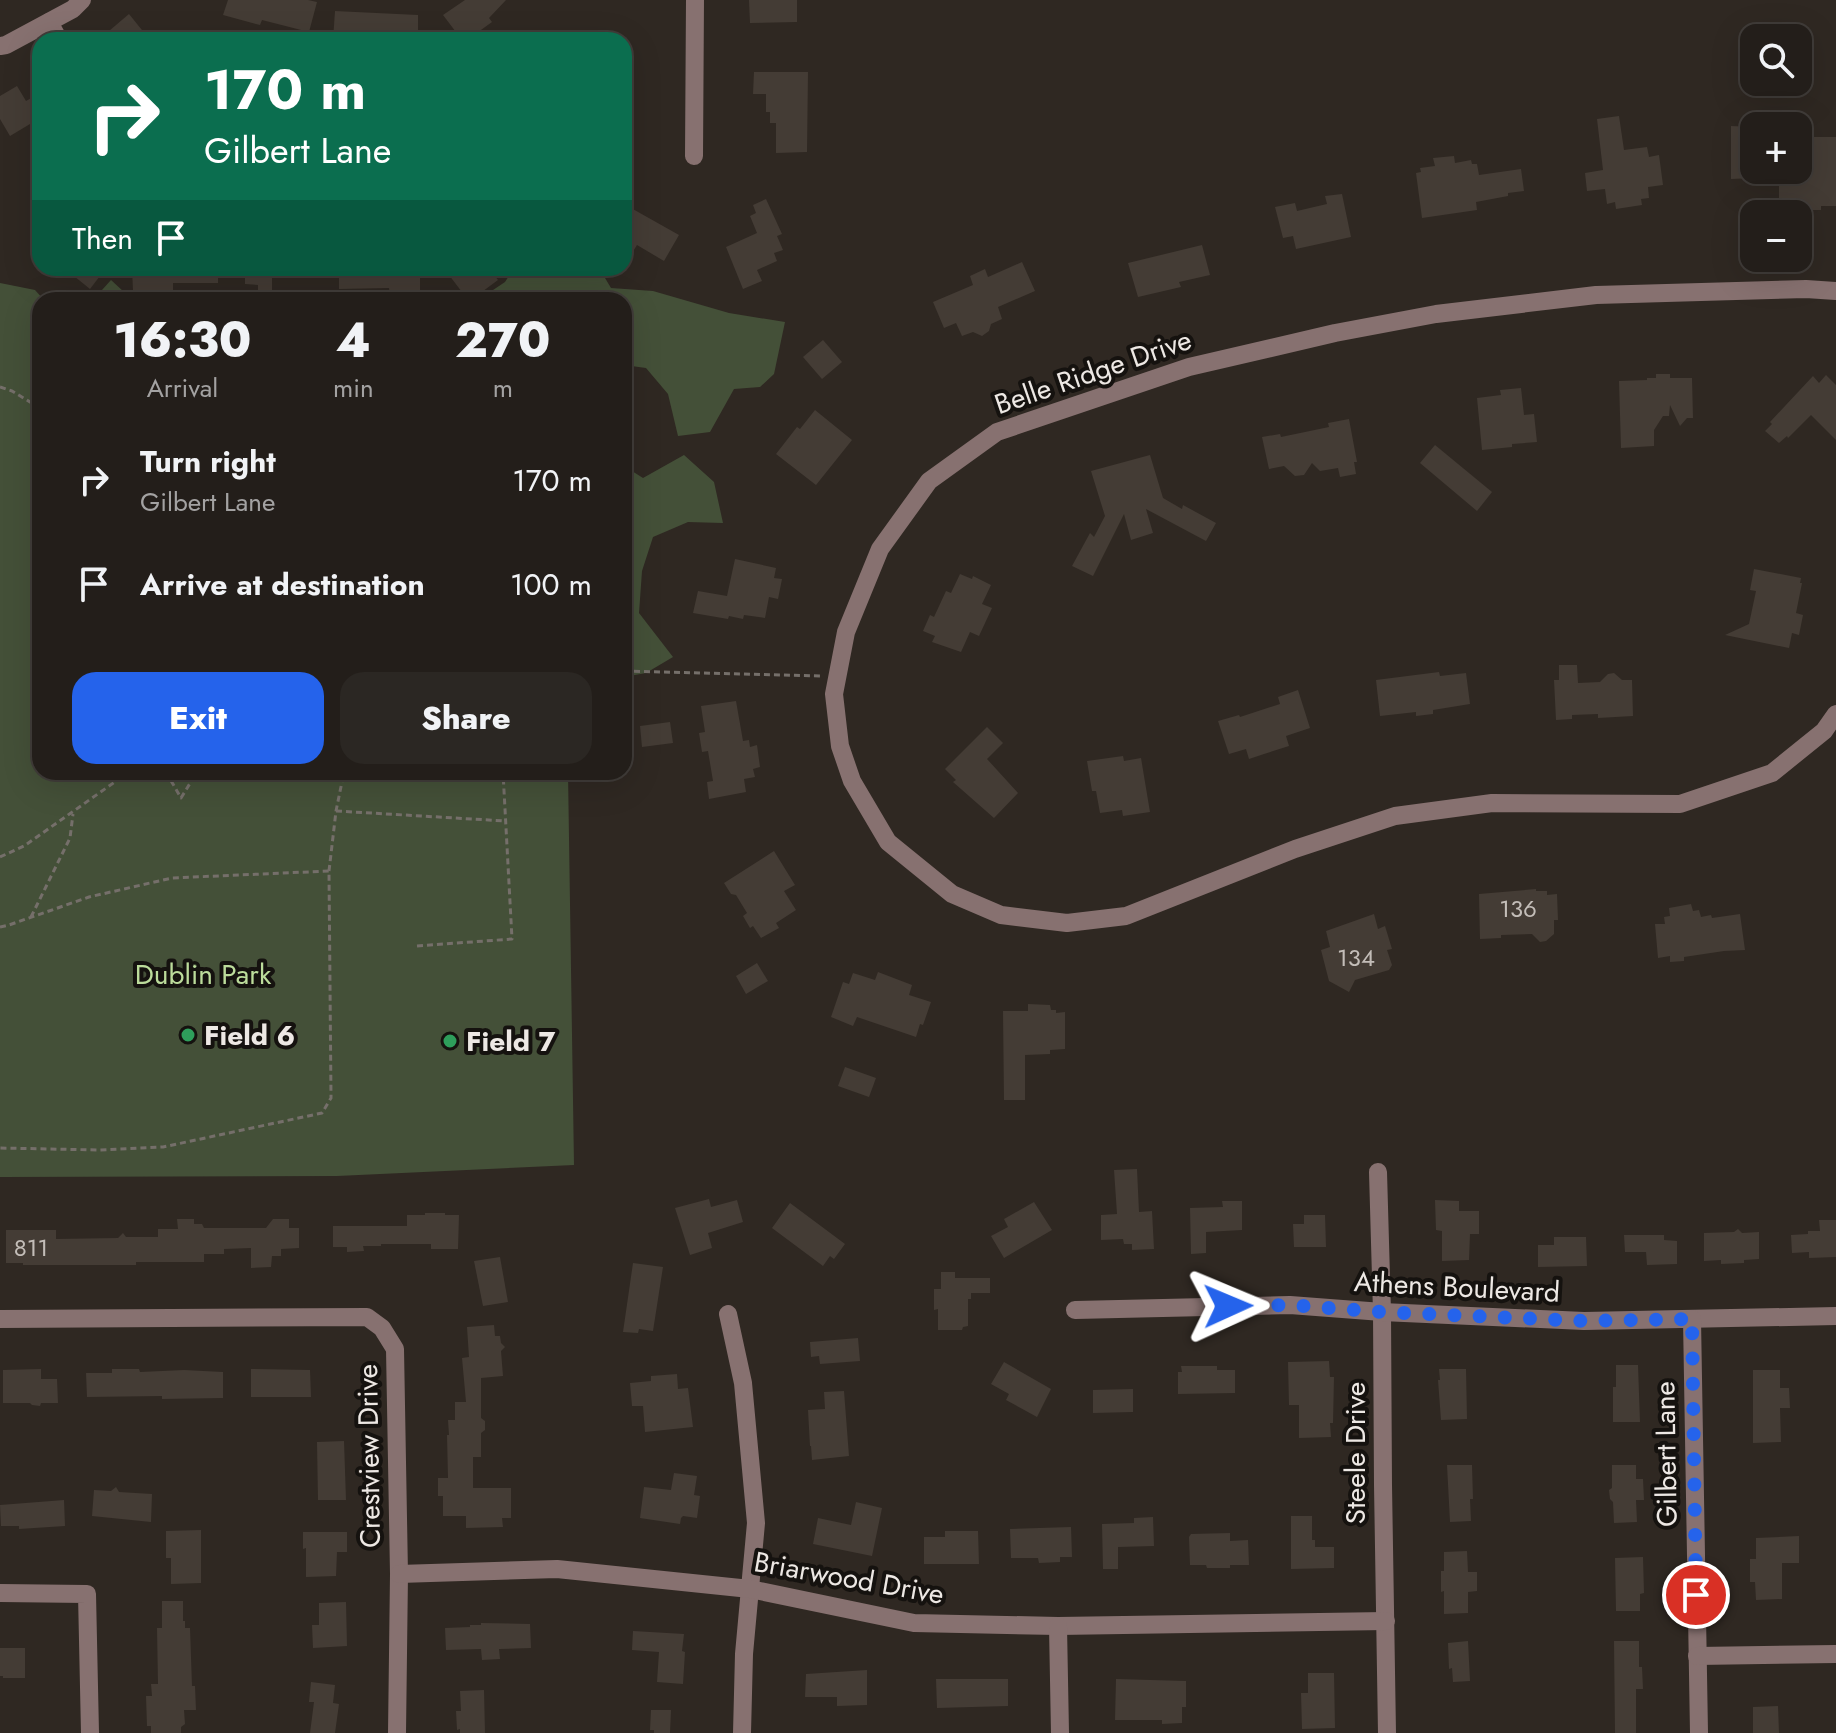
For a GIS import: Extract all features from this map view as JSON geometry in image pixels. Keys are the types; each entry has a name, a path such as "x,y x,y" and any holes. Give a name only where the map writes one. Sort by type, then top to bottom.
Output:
{"street":[{"path":"0,46 73,9 82,0"},
{"path":"694,156 695,0"},
{"path":"49,22 55,32"},
{"name":"Belle Ridge Drive","path":"1836,291 1806,289 1596,295 1436,314 1335,333 1189,367 997,432 929,481 880,549 846,632 834,694 840,746 852,781 888,842 952,894 1001,915 1067,923 1126,916 1295,849 1395,816 1492,803 1680,804 1772,773 1824,731 1836,714"},
{"name":"Steele Drive","path":"1378,1172 1387,1733"},
{"name":"Athens Boulevard","path":"1075,1310 1290,1305 1584,1321 1836,1316"},
{"path":"728,1314 743,1383 756,1523 744,1654 742,1733"},
{"name":"Crestview Drive","path":"0,1319 367,1317 382,1328 395,1349 399,1574 397,1733"},
{"name":"Gilbert Lane","path":"1692,1319 1699,1733"},
{"name":"Briarwood Drive","path":"399,1574 557,1569 750,1589 914,1623 1058,1626 1386,1621"},
{"path":"0,1593 87,1594 90,1733"},
{"path":"1058,1626 1060,1733"},
{"path":"1697,1656 1836,1654"}],"path":[{"path":"0,387 32,403"},
{"path":"632,671 821,676"},
{"path":"0,857 24,846 118,780"},
{"path":"171,780 181,798 192,780"},
{"path":"0,1148 99,1150 163,1147 322,1113 331,1098 329,871 342,780"},
{"path":"417,946 512,939 503,780"},
{"path":"336,811 506,821"},
{"path":"31,917 70,838 73,813"},
{"path":"0,927 89,897 172,878 329,871"}],"green space":[{"path":"509,276 604,276 611,288 653,291 729,313 785,322 774,374 760,387 734,389 710,432 678,436 668,394 646,368 632,366 632,292 490,292"},
{"path":"111,280 124,292 100,292"},
{"name":"Dublin Park","path":"0,283 37,292 32,292 32,780 568,780 574,1165 337,1176 0,1177"},
{"path":"684,455 714,482 723,523 688,522 653,537 642,571 639,613 673,657 646,673 632,676 632,471 643,478"}],"building":[{"path":"228,0 317,2 309,32 262,20 260,25 223,15"},
{"path":"465,0 506,0 489,18 492,22 478,32 456,32 443,15"},
{"path":"749,0 797,0 797,22 750,23"},
{"path":"335,11 418,15 418,32 334,32"},
{"path":"129,14 144,32 110,32"},
{"path":"754,72 808,72 807,152 776,153 776,123 770,123 770,112 766,112 766,94 753,94"},
{"path":"17,86 26,101 32,98 32,123 10,136 0,119 0,96"},
{"path":"1619,116 1624,150 1647,147 1649,157 1659,155 1663,185 1648,187 1649,198 1641,199 1642,205 1616,209 1615,202 1607,204 1605,189 1587,191 1585,173 1603,170 1597,119"},
{"path":"1731,126 1740,126 1740,179 1731,179"},
{"path":"1812,137 1836,137 1836,206 1821,206 1821,210 1812,210 1812,200 1779,200 1779,184 1812,184"},
{"path":"1454,156 1455,163 1471,160 1472,164 1477,164 1479,175 1521,169 1524,191 1476,202 1477,210 1422,218 1416,173 1421,172 1420,168 1435,166 1433,158"},
{"path":"1342,194 1351,237 1296,249 1293,236 1283,238 1275,207 1295,203 1297,211 1327,204 1325,196"},
{"path":"766,199 782,234 777,236 783,250 774,253 777,261 757,270 762,281 743,289 726,247 757,233 750,216 756,213 753,205"},
{"path":"632,209 679,235 664,261 637,245 632,253"},
{"path":"1202,245 1210,275 1179,282 1181,287 1138,297 1128,263"},
{"path":"1022,262 1035,291 998,307 1002,319 991,324 989,331 982,336 973,332 962,336 956,323 944,328 933,302 973,285 970,276 985,269 988,277"},
{"path":"74,276 100,276 90,289"},
{"path":"132,276 218,276 218,283 173,283 173,290 133,291"},
{"path":"245,276 272,276 272,292 258,292 258,285 245,284"},
{"path":"339,276 420,276 420,292 390,292 389,288 339,289"},
{"path":"450,276 495,276 498,280 482,292 462,292"},
{"path":"823,340 842,362 822,379 803,357"},
{"path":"1656,374 1670,374 1670,378 1692,378 1693,418 1687,418 1680,426 1670,405 1669,416 1663,416 1654,430 1654,446 1621,448 1619,381 1647,380 1656,378"},
{"path":"1826,375 1836,385 1836,440 1811,415 1779,443 1765,431 1813,376 1819,383"},
{"path":"1521,388 1524,415 1534,414 1537,442 1482,450 1477,398 1501,395 1500,390"},
{"path":"815,410 852,440 816,485 776,454"},
{"path":"1349,419 1357,462 1354,462 1356,474 1340,477 1338,468 1320,471 1312,463 1304,475 1295,476 1284,466 1269,469 1262,437 1280,434 1281,437 1329,427 1328,423"},
{"path":"1435,445 1492,492 1477,511 1420,463"},
{"path":"1150,455 1163,498 1216,523 1206,541 1146,509 1153,533 1131,540 1124,514 1093,576 1072,566 1090,533 1094,537 1105,516 1091,471"},
{"path":"735,559 776,568 774,578 782,579 778,599 769,597 765,618 744,615 743,619 729,616 728,619 693,613 698,591 727,596"},
{"path":"1754,569 1801,578 1796,613 1803,615 1799,635 1792,633 1789,648 1725,635 1749,624 1756,591 1750,590"},
{"path":"960,574 972,579 973,576 991,585 982,604 992,608 979,636 970,632 961,652 932,642 935,636 923,631 930,615 934,617 946,591 951,593"},
{"path":"1559,665 1577,665 1578,683 1600,682 1608,674 1614,673 1622,680 1632,680 1633,716 1598,718 1598,714 1572,715 1572,719 1556,720 1554,680 1559,680"},
{"path":"1439,672 1440,676 1466,673 1470,704 1433,710 1433,714 1416,716 1416,712 1380,716 1376,680"},
{"path":"1298,690 1310,728 1286,736 1289,746 1249,759 1246,749 1229,754 1218,721 1280,704 1278,697"},
{"path":"736,701 743,741 749,740 750,747 757,745 760,767 753,769 755,777 744,779 746,792 709,799 707,782 713,781 708,751 702,752 699,733 705,732 701,706"},
{"path":"670,722 673,743 642,747 640,726"},
{"path":"987,727 1003,743 987,759 1018,793 994,818 953,782 956,780 945,769"},
{"path":"1123,756 1124,761 1141,758 1150,812 1123,816 1122,810 1100,813 1096,791 1092,791 1087,761"},
{"path":"774,851 795,885 784,891 796,910 776,923 779,928 761,938 753,926 750,928 743,916 747,913 724,883"},
{"path":"1536,889 1547,891 1547,895 1557,894 1558,920 1554,920 1554,934 1540,942 1532,934 1480,939 1479,894"},
{"path":"1691,904 1693,911 1699,910 1701,917 1740,914 1745,950 1684,957 1684,961 1670,962 1670,956 1658,958 1655,924 1665,924 1664,917 1670,916 1669,908"},
{"path":"1374,914 1378,929 1385,926 1392,949 1387,950 1392,965 1389,970 1355,980 1349,992 1329,981 1321,950 1330,947 1326,931"},
{"path":"757,963 768,981 746,994 736,976"},
{"path":"878,972 912,985 909,995 931,1002 916,1037 857,1017 853,1026 831,1017 843,982 849,984 853,973 875,980"},
{"path":"1028,1004 1050,1005 1056,1013 1065,1012 1065,1049 1050,1050 1050,1054 1025,1055 1025,1100 1004,1100 1003,1011 1028,1011"},
{"path":"845,1067 876,1078 869,1097 838,1086"},
{"path":"1137,1169 1139,1212 1152,1211 1154,1249 1132,1250 1132,1244 1124,1244 1123,1239 1101,1240 1101,1215 1117,1214 1114,1170"},
{"path":"709,1199 711,1207 737,1200 743,1222 708,1233 712,1248 690,1255 675,1208"},
{"path":"1435,1200 1459,1201 1459,1211 1479,1211 1479,1234 1470,1234 1469,1260 1442,1261 1442,1231 1436,1230"},
{"path":"1222,1201 1242,1201 1242,1230 1206,1232 1206,1253 1191,1254 1190,1208 1223,1207"},
{"path":"1034,1202 1052,1230 1004,1258 991,1236 1008,1227 1004,1219"},
{"path":"790,1203 845,1244 834,1259 830,1256 823,1266 772,1228"},
{"path":"407,1215 459,1215 458,1249 431,1249 431,1244 381,1244 363,1246 364,1251 347,1252 347,1247 333,1247 333,1226 407,1226"},
{"path":"1304,1215 1325,1215 1326,1247 1294,1247 1293,1224 1304,1224"},
{"path":"177,1219 194,1219 194,1224 202,1224 204,1228 266,1228 273,1219 289,1219 289,1228 299,1228 299,1248 281,1249 281,1256 272,1256 271,1267 251,1268 251,1248 224,1249 224,1254 204,1254 204,1262 136,1262 136,1265 6,1263 6,1230 56,1230 56,1239 118,1238 123,1233 126,1237 158,1237 158,1229 178,1229"},
{"path":"1819,1220 1836,1220 1836,1257 1809,1258 1809,1252 1792,1253 1791,1235 1820,1231"},
{"path":"1738,1229 1742,1233 1759,1232 1759,1259 1721,1264 1721,1260 1704,1261 1704,1233 1734,1232"},
{"path":"1624,1235 1664,1235 1664,1240 1677,1241 1677,1264 1647,1265 1646,1252 1625,1252"},
{"path":"1554,1237 1586,1237 1587,1266 1538,1267 1538,1245 1554,1245"},
{"path":"500,1257 508,1302 483,1306 474,1261"},
{"path":"633,1263 663,1267 653,1331 639,1329 638,1333 623,1332"},
{"path":"941,1272 955,1272 955,1278 990,1278 990,1293 971,1293 971,1299 968,1299 968,1326 962,1330 938,1330 934,1289 941,1289"},
{"path":"494,1325 495,1336 500,1336 505,1347 501,1351 503,1376 481,1378 481,1418 485,1421 485,1430 481,1433 481,1457 473,1457 473,1488 511,1488 511,1518 502,1518 503,1527 466,1528 466,1516 443,1516 443,1496 438,1496 438,1478 448,1478 448,1420 455,1420 455,1402 466,1402 462,1358 469,1357 467,1327"},
{"path":"858,1338 860,1361 820,1364 819,1356 811,1357 810,1342"},
{"path":"1329,1361 1330,1377 1334,1377 1331,1437 1299,1438 1299,1405 1289,1405 1288,1362"},
{"path":"1004,1362 1051,1389 1037,1417 1006,1400 1009,1394 991,1384"},
{"path":"1616,1365 1638,1365 1640,1422 1613,1422"},
{"path":"1181,1366 1217,1366 1217,1370 1235,1370 1235,1393 1178,1394"},
{"path":"41,1369 41,1379 57,1379 58,1403 41,1403 40,1406 3,1403 3,1370"},
{"path":"112,1369 223,1372 223,1398 87,1397 86,1373 112,1373"},
{"path":"251,1369 310,1370 311,1397 251,1397"},
{"path":"1439,1369 1466,1369 1467,1419 1441,1420"},
{"path":"1753,1370 1780,1370 1780,1388 1789,1388 1790,1408 1780,1408 1781,1442 1753,1443"},
{"path":"677,1374 678,1389 688,1388 693,1427 645,1432 643,1406 632,1406 630,1383 651,1381 651,1376"},
{"path":"1133,1389 1133,1412 1093,1413 1093,1390"},
{"path":"844,1391 849,1456 812,1460 808,1410 825,1409 824,1392"},
{"path":"344,1441 346,1500 318,1500 317,1442"},
{"path":"1447,1465 1472,1465 1471,1521 1450,1522"},
{"path":"1612,1465 1636,1465 1636,1479 1643,1479 1644,1500 1636,1500 1637,1522 1614,1523 1609,1490 1612,1488"},
{"path":"674,1473 697,1476 694,1495 700,1496 697,1518 683,1516 680,1524 640,1518 644,1487 671,1490"},
{"path":"116,1487 119,1492 152,1494 151,1522 92,1516 94,1490 111,1491"},
{"path":"64,1500 65,1526 19,1529 19,1526 1,1526 0,1505"},
{"path":"856,1502 882,1508 872,1556 813,1544 818,1518 851,1525"},
{"path":"1291,1516 1312,1516 1312,1540 1315,1540 1315,1547 1334,1547 1334,1568 1291,1569"},
{"path":"1153,1517 1154,1546 1118,1547 1118,1569 1103,1569 1102,1524 1134,1523 1134,1518"},
{"path":"1071,1527 1072,1557 1060,1557 1060,1562 1039,1563 1038,1558 1011,1558 1010,1529"},
{"path":"201,1530 201,1583 171,1584 171,1558 166,1558 166,1531"},
{"path":"945,1531 978,1531 979,1564 924,1564 924,1537 945,1537"},
{"path":"303,1532 347,1532 347,1552 337,1552 336,1576 306,1577"},
{"path":"1230,1533 1230,1541 1248,1540 1249,1565 1207,1568 1206,1565 1190,1565 1191,1534"},
{"path":"1799,1536 1799,1563 1782,1563 1782,1599 1756,1600 1755,1582 1750,1582 1750,1559 1756,1559 1756,1538"},
{"path":"1467,1551 1468,1572 1477,1572 1477,1591 1468,1592 1468,1613 1444,1614 1441,1571 1444,1571 1444,1552"},
{"path":"1643,1557 1644,1593 1640,1594 1640,1611 1616,1611 1615,1558"},
{"path":"162,1601 183,1601 183,1621 185,1628 190,1628 196,1710 184,1710 185,1724 181,1727 181,1733 151,1733 151,1726 147,1726 146,1696 152,1696 151,1684 158,1684 157,1628 162,1628"},
{"path":"346,1602 347,1646 313,1648 312,1625 319,1625 319,1603"},
{"path":"481,1623 530,1624 531,1648 499,1649 500,1659 482,1660 481,1649 446,1650 445,1628 470,1627"},
{"path":"633,1631 684,1634 683,1684 657,1682 659,1652 632,1650"},
{"path":"1468,1641 1470,1681 1453,1682 1448,1643"},
{"path":"1614,1641 1639,1641 1643,1689 1636,1689 1636,1733 1615,1733"},
{"path":"0,1648 25,1648 25,1678 0,1676"},
{"path":"867,1670 867,1705 837,1706 837,1697 805,1697 806,1674"},
{"path":"1308,1673 1334,1673 1335,1728 1302,1729 1301,1693 1308,1693"},
{"path":"936,1679 1008,1679 1008,1706 937,1708"},
{"path":"1116,1679 1186,1681 1186,1707 1182,1707 1182,1723 1115,1720"},
{"path":"311,1682 335,1685 333,1703 339,1704 335,1733 310,1733 314,1702 309,1702"},
{"path":"484,1690 485,1733 460,1733 460,1729 457,1730 456,1711 461,1711 460,1691"},
{"path":"1778,1706 1779,1733 1753,1733 1753,1707"},
{"path":"651,1710 671,1710 670,1733 650,1730"}],"place":[{"name":"Field 6","path":"188,1035"},
{"name":"Field 7","path":"450,1041"}],"route":[{"path":"1228,1306 1290,1305 1584,1321 1692,1319 1696,1595"}]}
